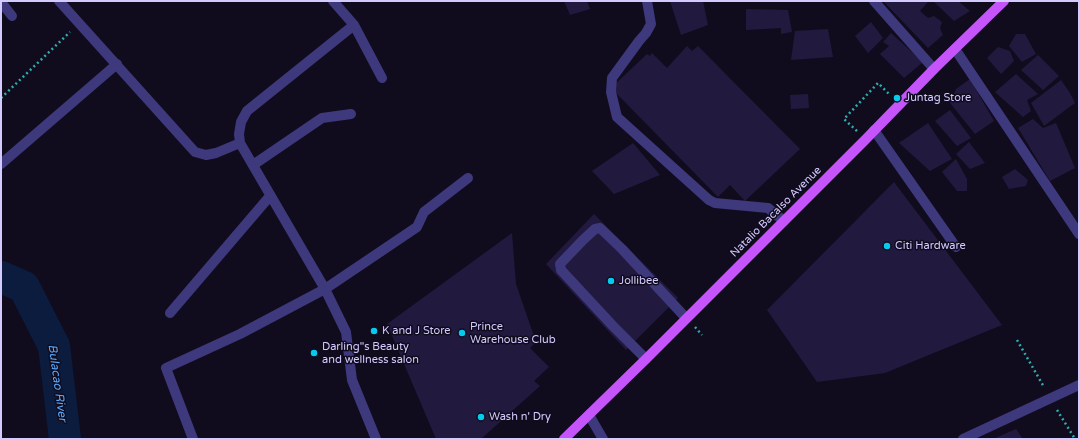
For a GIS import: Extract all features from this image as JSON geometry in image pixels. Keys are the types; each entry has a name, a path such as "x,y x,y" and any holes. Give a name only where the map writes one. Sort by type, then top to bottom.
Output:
{"main road":[{"name":"Natalio Bacalso Avenue","path":"564,439 1004,1"}],"street":[{"path":"59,1 195,152 206,155 216,153 240,143"},
{"path":"333,1 354,25 382,78"},
{"path":"646,1 650,24 646,33 612,78 611,92 617,117 709,200 716,203 768,208 784,221"},
{"path":"874,1 934,69"},
{"path":"1,2 12,16"},
{"path":"354,25 247,111 241,122 239,134 240,143 325,289 346,332 352,380 376,439"},
{"path":"955,49 1079,234"},
{"path":"1,164 116,64"},
{"path":"253,165 322,118 351,114"},
{"path":"874,130 956,247"},
{"path":"193,439 166,368 240,334 325,289 417,227 424,212 468,178"},
{"path":"170,313 270,196"},
{"path":"646,358 613,326 561,270 560,264 583,240 595,229 600,228 622,249 686,318"},
{"path":"963,439 1079,385"},
{"path":"589,415 603,439"}],"path":[{"path":"1,98 79,24"},
{"path":"844,119 878,83"}],"building":[{"path":"564,1 587,1 590,9 570,15"},
{"path":"670,1 703,1 708,25 681,35"},
{"path":"883,1 928,2 920,11 928,18 934,16 942,22 940,28 943,35 928,48"},
{"path":"933,1 958,1 970,11 954,21"},
{"path":"746,9 788,10 792,32 781,34 781,28 746,30"},
{"path":"871,22 883,38 868,53 855,36"},
{"path":"828,29 833,57 791,60 795,31"},
{"path":"891,33 923,62 904,78 880,54 889,46 883,42"},
{"path":"1016,34 1025,34 1036,54 1022,62 1009,46"},
{"path":"687,46 692,51 698,46 800,149 745,201 730,185 718,197 614,91 617,88 613,86 647,54 650,56 652,53 667,68"},
{"path":"998,47 1010,51 1014,61 1001,74 987,58"},
{"path":"1038,55 1059,76 1043,90 1021,70"},
{"path":"1016,74 1038,94 1027,100 1031,111 1023,117 995,92"},
{"path":"970,79 994,121 975,134 950,103 956,89"},
{"path":"1061,80 1075,103 1044,126 1031,103"},
{"path":"808,94 809,108 791,109 790,95"},
{"path":"950,110 971,138 957,146 935,121"},
{"path":"1033,119 1043,128 1056,123 1075,168 1050,181 1018,128"},
{"path":"928,123 952,159 930,171 899,143"},
{"path":"969,142 985,163 970,169 956,154"},
{"path":"633,143 660,175 614,194 592,171"},
{"path":"956,159 967,179 967,191 957,191 942,172"},
{"path":"1015,169 1028,180 1026,186 1009,189 1002,177"},
{"name":"Citi Hardware","path":"894,182 1002,325 885,373 817,382 767,310"},
{"name":"Jollibee","path":"594,214 678,298 626,350 546,264"},
{"name":"Prince Warehouse Club","path":"512,233 516,284 536,342 530,348 549,367 534,381 540,386 481,439 436,439 387,324"},
{"path":"1016,429 1023,439 993,439"}],"waterway":[{"name":"Bulacao River","path":"1,277 24,287 54,346 65,439"}],"place":[{"name":"Juntag Store","path":"897,98"},
{"name":"Citi Hardware","path":"887,246"},
{"name":"Jollibee","path":"611,281"},
{"name":"K and J Store","path":"374,331"},
{"name":"Prince Warehouse Club","path":"462,333"},
{"name":"Darling\"s Beauty and wellness salon","path":"314,353"},
{"name":"Wash n' Dry","path":"481,417"}]}
